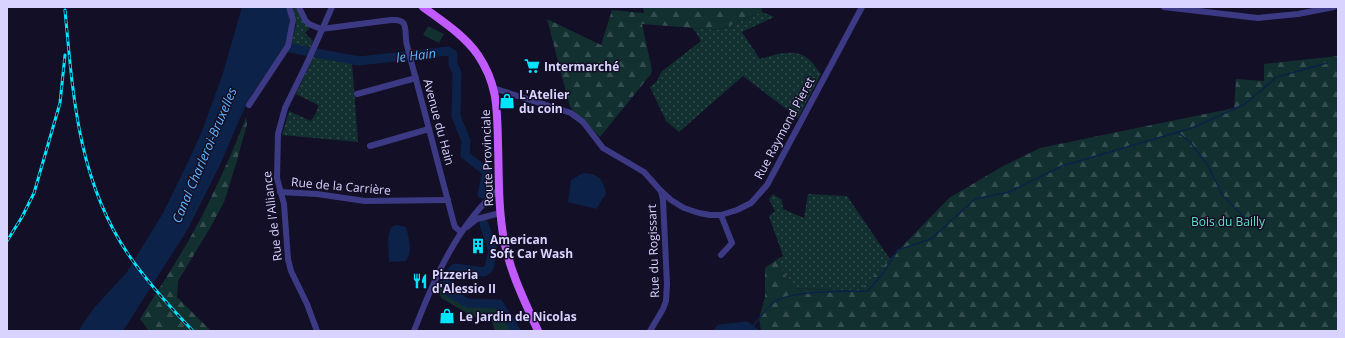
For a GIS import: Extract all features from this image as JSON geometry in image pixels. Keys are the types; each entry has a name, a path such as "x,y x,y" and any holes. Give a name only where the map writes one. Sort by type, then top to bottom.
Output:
{"main road":[{"name":"Route Provinciale","path":"423,7 449,26 468,44 478,55 488,73 497,102 500,213 504,241 518,286 538,331"}],"street":[{"path":"249,105 287,47 293,20 289,7"},
{"path":"300,7 309,24 321,29"},
{"name":"Rue de l'Alliance","path":"317,331 307,304 291,271 288,259 284,204 277,178 278,134 285,108 332,7"},
{"name":"Rue Raymond Pieret","path":"493,88 571,113 583,122 603,148 644,172 671,200 684,208 698,213 721,215 737,210 751,203 767,185 862,7"},
{"path":"1164,7 1258,18 1284,16 1334,7"},
{"name":"Avenue du Hain","path":"321,29 396,20 401,20 404,23 410,60 455,227 462,232"},
{"path":"357,94 416,78"},
{"path":"370,146 429,130"},
{"path":"414,331 427,296 442,266 462,232 474,214 500,188"},
{"name":"Rue du Rogissart","path":"650,331 666,301 667,284 661,191"},
{"name":"Rue de la Carrière","path":"280,192 317,194 365,201 448,200"},
{"path":"462,232 478,219 500,213"},
{"path":"721,215 732,244 722,255"}],"green space":[{"path":"292,7 297,7 302,20 310,28 305,33 313,41 310,49 291,44 296,25"},
{"path":"643,7 762,7 762,12 719,30 642,24 652,70 651,74 600,137 570,107 547,19 601,45 612,10 644,13"},
{"path":"762,12 774,17 742,32 760,59 787,53 800,54 811,61 821,74 798,118 743,76 679,132 666,121 650,87 657,81 661,72 701,41 693,28 719,30"},
{"path":"428,26 444,34 439,43 423,35"},
{"name":"Bois du Bailly","path":"1338,56 1338,331 761,331 759,318 765,297 765,268 776,260 793,288 859,291 949,198 1003,166 1040,148 1234,108 1236,79 1264,81 1264,64"},
{"path":"313,57 352,63 358,142 282,135 289,111 311,121 317,111 318,105 296,94"},
{"path":"246,117 247,124 224,202 178,281 177,297 211,331 149,331 140,319 200,221 228,162"},
{"path":"773,194 782,200 783,209 804,218 808,194 847,196 890,259 859,291 793,288 776,260 783,256 769,216 775,211 769,199"},
{"path":"441,281 448,294 465,304 494,303 508,319 514,331 495,331 491,318 472,316 441,298 437,283"}],"water":[{"name":"Canal Charleroi-Bruxelles","path":"242,7 286,7 289,15 290,28 285,47 252,94 221,163 188,229 123,331 78,331 94,308 127,272 163,213 202,131 222,76"},
{"path":"583,173 597,176 602,181 606,194 596,209 568,202 571,180"},
{"path":"397,225 406,227 410,249 406,261 389,262 388,238 391,227"}],"waterway":[{"name":"le Hain","path":"279,46 359,61 448,51 453,54 453,64 457,73 456,116 466,141 465,155 487,172 482,194"},
{"path":"751,329 769,307 784,297 820,292 868,291 883,273 898,250 931,239 975,199 1009,192 1062,166 1192,128 1245,104 1277,77 1327,63"},
{"path":"1177,132 1190,142 1207,164 1223,196 1244,217"},
{"name":"le Hain","path":"484,224 493,251 489,268 484,272 455,268 449,274 447,279 449,292 467,303 499,304 516,331"},
{"name":"le Hain","path":"719,331 720,329 746,326 753,331"}],"railway":[{"path":"65,10 75,105 88,167 98,197 111,226 135,264 159,294 193,331"},
{"path":"7,241 22,217 34,193 60,103 65,55"}],"place":[{"name":"Intermarché","path":"532,66"},
{"name":"L'Atelier du coin","path":"507,101"},
{"name":"American Soft Car Wash","path":"478,246"},
{"name":"Pizzeria d'Alessio II","path":"420,281"},
{"name":"Le Jardin de Nicolas","path":"447,316"}]}
